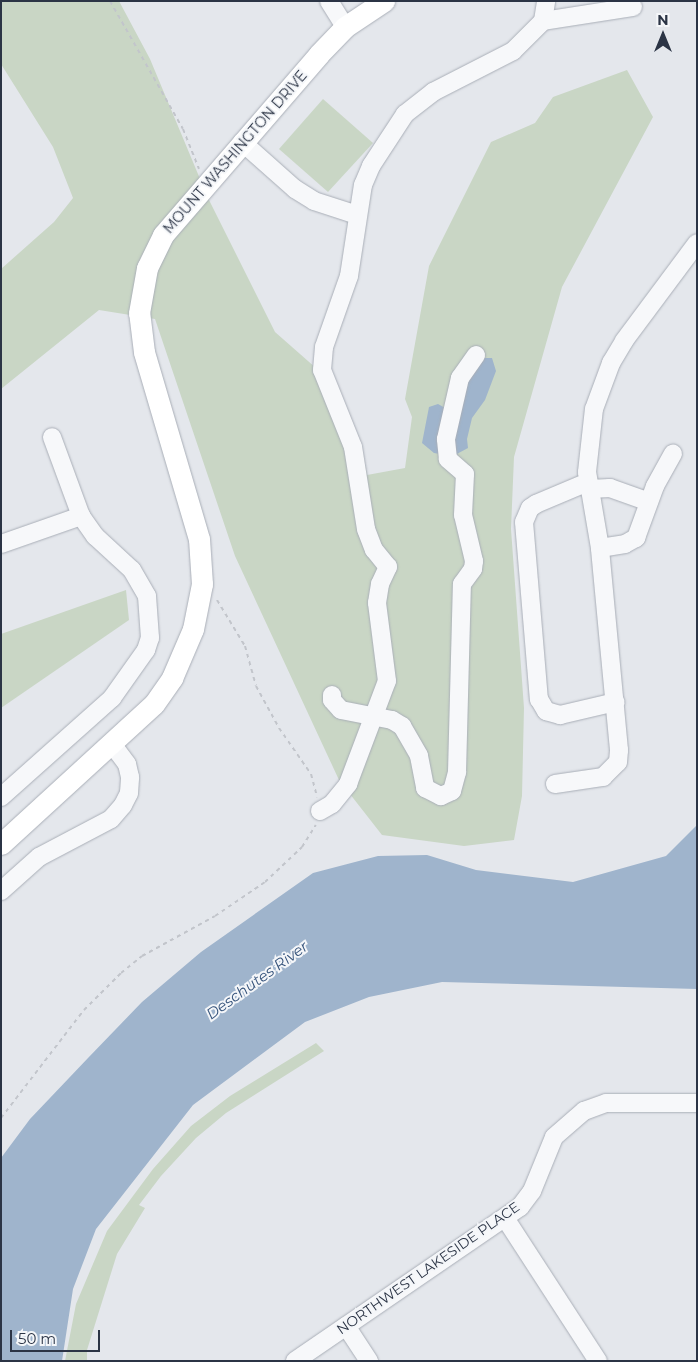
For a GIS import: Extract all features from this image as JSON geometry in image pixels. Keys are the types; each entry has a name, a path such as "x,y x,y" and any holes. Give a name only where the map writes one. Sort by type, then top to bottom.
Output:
{"main road":[{"name":"MOUNT WASHINGTON DRIVE","path":"1,844 154,704 184,655 194,629 202,584 199,538 192,506 144,352 139,313 147,268 163,235 242,142 345,27 384,1"}],"street":[{"path":"329,1 345,27"},
{"path":"320,811 332,804 348,784 375,718 387,681 377,603 380,584 388,567 374,550 366,529 353,447 322,370 324,347 349,276 357,214 371,166 405,114 433,92 513,51 543,20 546,1"},
{"path":"543,20 633,7"},
{"path":"242,142 295,189 314,201 357,214"},
{"path":"556,784 603,778 612,771 619,750 616,702 600,548 588,486 589,431 596,401 611,364 645,309 675,276 697,243"},
{"path":"332,695 332,700 341,710 392,720 408,733 419,756 419,771 425,788 441,796 452,791 457,772 462,584 473,569 474,561 463,515 465,474 448,459 446,439 460,378 476,355"},
{"path":"1,797 112,698 146,650 150,638 148,596 139,580 95,536 81,516 52,437"},
{"path":"600,548 625,544 636,538 649,502 673,454"},
{"path":"616,702 560,715 546,711 539,699 525,515 536,504 588,486 610,488 649,502"},
{"path":"1,544 81,516"},
{"path":"1,891 39,857 111,818 123,805 129,793 130,777 127,764 112,744"},
{"name":"NORTHWEST LAKESIDE PLACE","path":"295,1361 505,1218 532,1191 554,1137 584,1111 606,1104 697,1103"},
{"path":"505,1218 598,1361"},
{"path":"346,1326 369,1361"}],"path":[{"path":"110,1 183,129 204,186"},
{"path":"1,1118 84,1010 121,973 142,956 215,916 265,882 302,847 314,830 320,811 311,774 279,728 256,686 245,646 215,598 202,584"}],"green space":[{"path":"1,1 119,1 150,59 208,198 275,332 333,383 363,454 367,475 405,468 412,417 405,399 429,266 491,142 535,123 553,97 627,70 653,117 562,287 514,457 511,529 524,708 522,796 514,840 464,846 382,835 339,780 235,556 155,319 99,310 1,389 1,269 54,222 73,198 53,147 1,64"},
{"path":"323,99 373,143 328,192 279,149"},
{"path":"126,590 129,620 1,708 1,634"},
{"path":"316,1043 324,1051 226,1113 196,1138 161,1176 139,1205 145,1208 117,1254 87,1350 87,1361 65,1361 76,1304 107,1231 153,1169 191,1126 230,1096"}],"water":[{"path":"481,358 492,358 496,371 485,400 472,418 467,439 468,448 453,456 434,453 422,443 429,407 438,404 447,409"},
{"name":"Deschutes River","path":"697,825 697,989 442,982 369,997 305,1022 193,1105 96,1229 73,1289 62,1361 1,1361 1,1158 30,1119 142,1002 201,952 313,873 378,856 427,855 476,870 573,882 666,856"}]}
